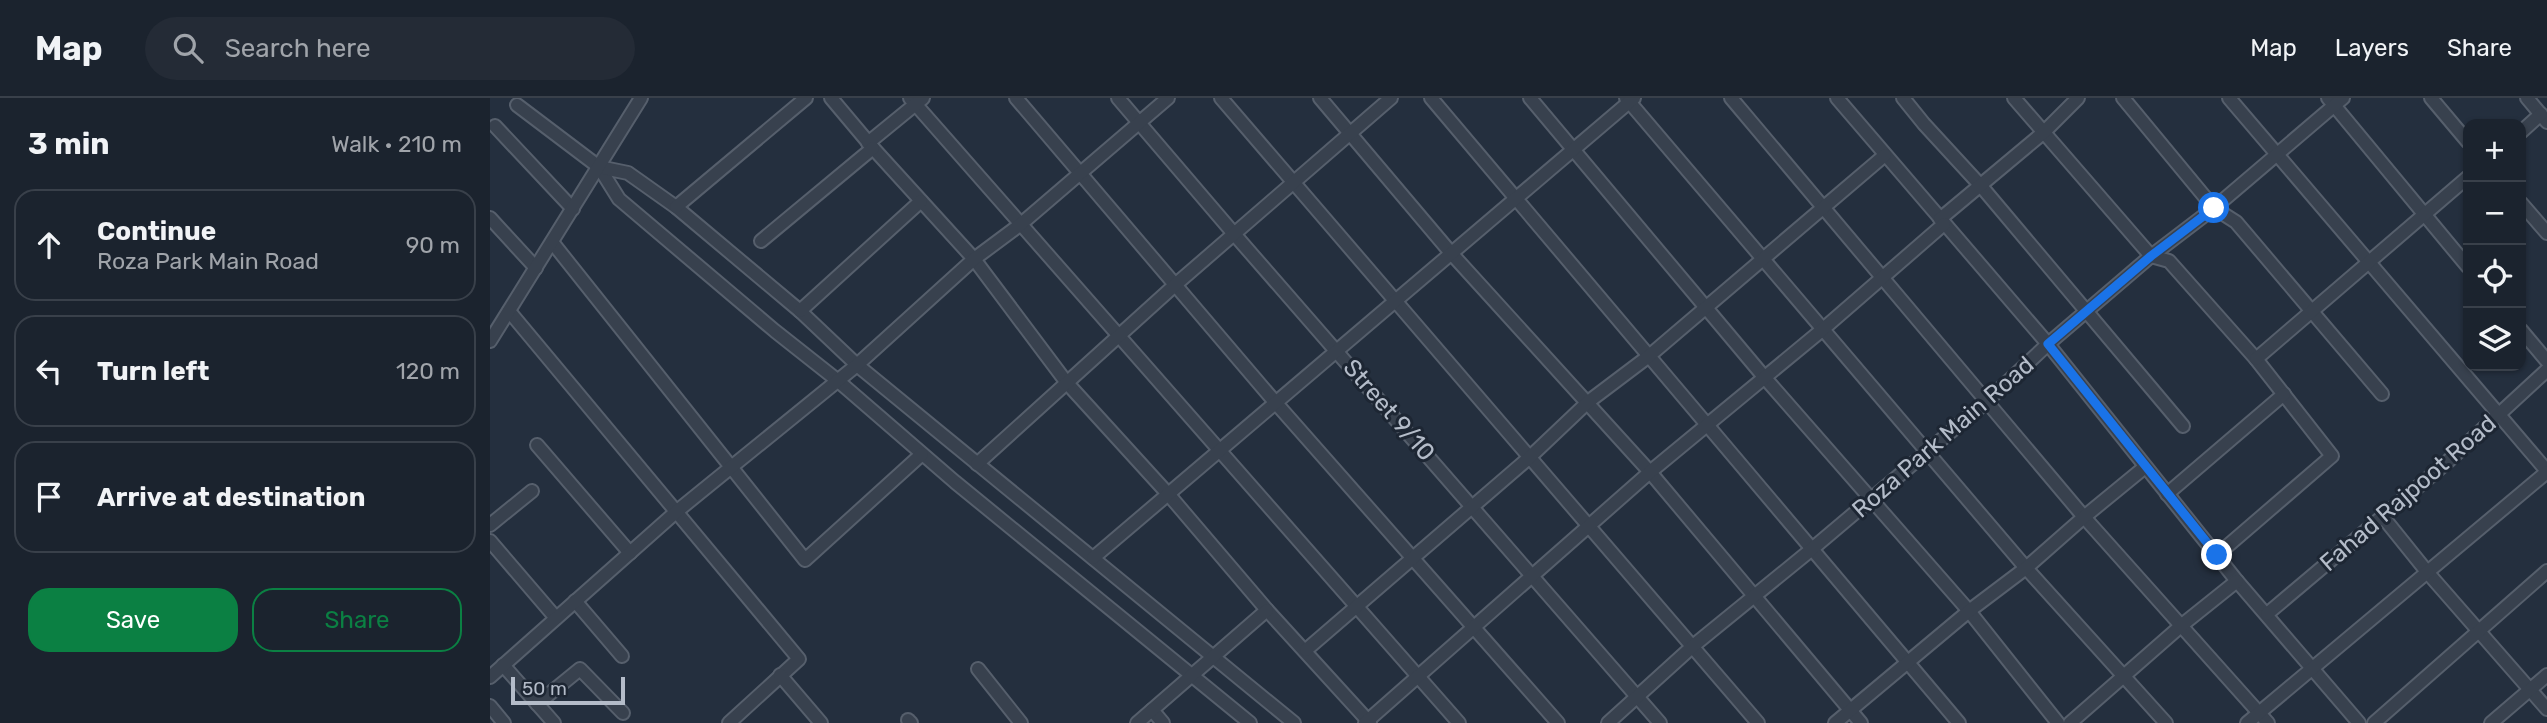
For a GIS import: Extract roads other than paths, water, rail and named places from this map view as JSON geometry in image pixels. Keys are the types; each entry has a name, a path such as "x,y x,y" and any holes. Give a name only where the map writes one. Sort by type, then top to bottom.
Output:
{"street":[{"path":"491,335 509,311 641,98"},
{"path":"676,206 806,98"},
{"path":"831,98 870,146 974,260 1067,383 1368,722 1650,472 1822,330 2043,133 2078,98"},
{"path":"1016,98 1275,402 1558,723"},
{"name":"Street 9/10","path":"1118,98 1660,723"},
{"path":"490,677 676,512 857,365 974,260 1021,224 1168,98"},
{"path":"1221,98 1292,184 1758,723"},
{"path":"1320,98 1451,253 1650,472 1861,723"},
{"path":"977,464 1175,285 1391,98"},
{"path":"1431,98 1959,723"},
{"path":"1530,98 1870,500 1969,611 2058,723"},
{"path":"1731,98 2084,517 2263,718"},
{"path":"1837,98 2048,344 2237,580 2359,723"},
{"path":"1903,98 1981,186 2183,426"},
{"path":"2014,98 2151,256 2169,261 2256,359 2332,456 2217,555"},
{"path":"2123,98 2214,208 2236,222 2382,394"},
{"path":"2229,98 2547,472 2313,668 2263,718 2247,723"},
{"path":"2431,98 2463,136"},
{"path":"2526,129 2544,118 2527,98"},
{"path":"1093,558 1630,99 1822,330 2026,568 2166,723"},
{"path":"761,242 870,146 916,100 1118,336 1458,723"},
{"path":"2335,101 2463,261"},
{"name":"Roza Park Main Road","path":"1608,723 1693,646 1986,402 2048,344 2151,256 2214,208 2335,101"},
{"path":"517,105 599,167 619,199 775,331 1250,723"},
{"path":"495,125 573,209"},
{"path":"1306,650 1474,507 1588,402 1649,356 1885,155"},
{"path":"599,167 628,173 676,206 800,311 857,365 1294,723"},
{"path":"2256,359 2463,181"},
{"path":"800,311 921,201"},
{"path":"2526,209 2547,233"},
{"path":"490,218 536,268"},
{"path":"552,242 805,560 922,454"},
{"path":"509,311 799,659 729,723"},
{"path":"2526,336 2547,361"},
{"name":"Fahad Rajpoot Road","path":"2267,614 2445,464 2547,370"},
{"path":"2167,494 2284,394"},
{"path":"537,445 630,553"},
{"path":"1835,723 1969,611 2026,568 2145,467"},
{"path":"490,525 532,491"},
{"path":"2383,517 2428,573 2547,709"},
{"path":"490,541 556,618"},
{"path":"2374,723 2547,571"},
{"path":"2070,723 2237,580"},
{"path":"575,601 622,656"},
{"path":"1137,723 1267,610"},
{"path":"503,665 554,723"},
{"path":"537,704 580,668 624,713"},
{"path":"978,669 1021,723"},
{"path":"780,675 821,723"},
{"path":"2491,723 2547,676"},
{"path":"490,706 504,723"},
{"path":"1152,710 1163,723"}]}
